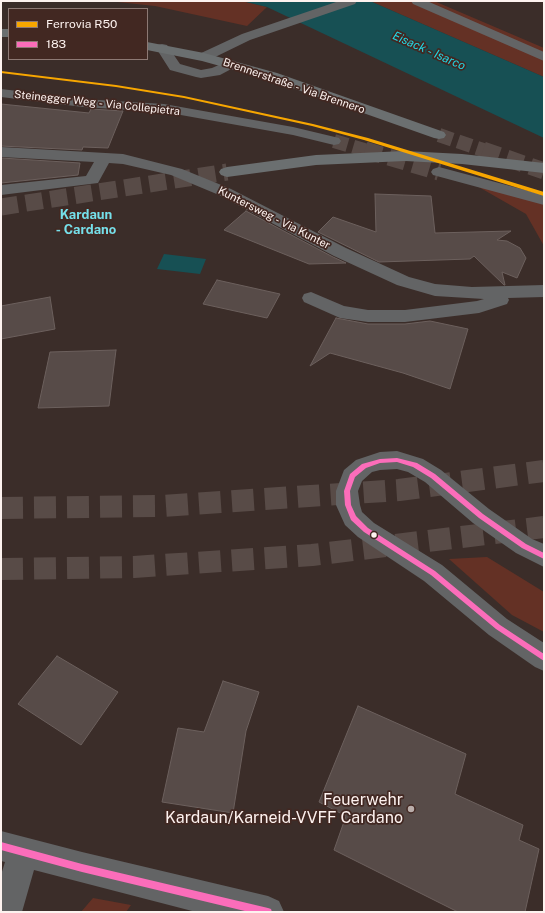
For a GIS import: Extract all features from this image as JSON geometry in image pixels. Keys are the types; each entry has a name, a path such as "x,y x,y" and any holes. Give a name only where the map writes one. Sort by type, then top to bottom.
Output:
{"main road":[{"name":"Brennerstraße - Via Brennero","path":"148,46 204,57 272,76 439,135"},
{"path":"227,172 316,160 405,156 462,158 544,168"}],"street":[{"path":"204,57 229,44 351,1"},
{"path":"417,1 544,57"},
{"path":"162,48 175,67 201,74 214,72 230,64"},
{"name":"Steinegger Weg - Via Collepietra","path":"1,93 84,103 164,108 294,131 334,141"},
{"name":"Kuntersweg - Via Kunter","path":"1,152 123,159 176,172 225,192 340,252 403,281 435,290 465,292 544,292"},
{"path":"1,190 92,180 104,158"},
{"path":"439,172 544,200"},
{"path":"311,298 340,312 368,316 405,316 479,307 503,298 544,292"},
{"path":"544,556 524,546 481,516 433,476 415,465 397,460 380,461 364,466 352,476 347,491 348,505 353,518 366,530 432,573 498,626 544,658"},
{"path":"6,912 12,849 208,899 268,912"}],"shaded area":[{"path":"108,1 242,1 267,7 247,26 155,6"},
{"path":"370,1 434,1 544,48 544,77"},
{"path":"470,182 544,204 544,246 526,214"},
{"path":"487,557 544,592 544,632 512,615 449,559"},
{"path":"93,898 131,905 126,912 81,912"}],"water":[{"name":"Eisack - Isarco","path":"242,1 370,1 544,77 544,138 267,7"},
{"path":"164,254 206,259 200,274 157,269"}],"building":[{"path":"1,104 89,113 91,109 123,111 108,148 83,147 82,150 1,146"},
{"path":"1,158 80,163 78,175 1,183"},
{"path":"375,194 431,196 435,233 511,231 497,240 507,241 520,248 526,258 517,278 502,272 504,285 474,256 470,259 379,262 318,232 333,217 376,232"},
{"path":"246,211 346,263 309,264 224,230"},
{"path":"217,280 280,294 267,318 203,304"},
{"path":"50,297 55,329 1,339 1,306"},
{"path":"336,318 368,324 405,324 430,321 468,329 450,389 403,373 330,353 310,366"},
{"path":"116,350 109,406 38,408 50,352"},
{"path":"57,656 118,692 81,745 18,704"},
{"path":"223,681 259,692 246,731 233,813 162,802 178,728 204,732"},
{"name":"Feuerwehr Kardaun/Karneid-VVFF Cardano","path":"358,706 466,754 455,794 523,825 519,840 539,849 525,912 458,912 334,850 346,816 319,802"}],"tunnel":[{"path":"439,135 486,151"},
{"path":"334,141 368,151"},
{"path":"365,150 439,172"},
{"path":"483,150 544,171"},
{"path":"1,207 227,172"},
{"path":"1,508 162,506 399,490 544,471"},
{"path":"1,569 134,567 312,555 544,527"}],"rail line":[{"name":"R50","path":"1,72 116,86 184,97 313,125 366,139 544,194"}],"transit line":[{"name":"183","path":"544,556 524,546 481,516 433,476 415,465 397,460 380,461 364,466 352,476 347,491 348,505 353,518 366,530 433,573 498,627 544,658"},
{"name":"183","path":"1,846 82,868 268,912"}],"place":[{"name":"Feuerwehr Kardaun/Karneid-VVFF Cardano","path":"411,809"}],"district":[{"name":"Kardaun - Cardano","path":"86,222"}]}
